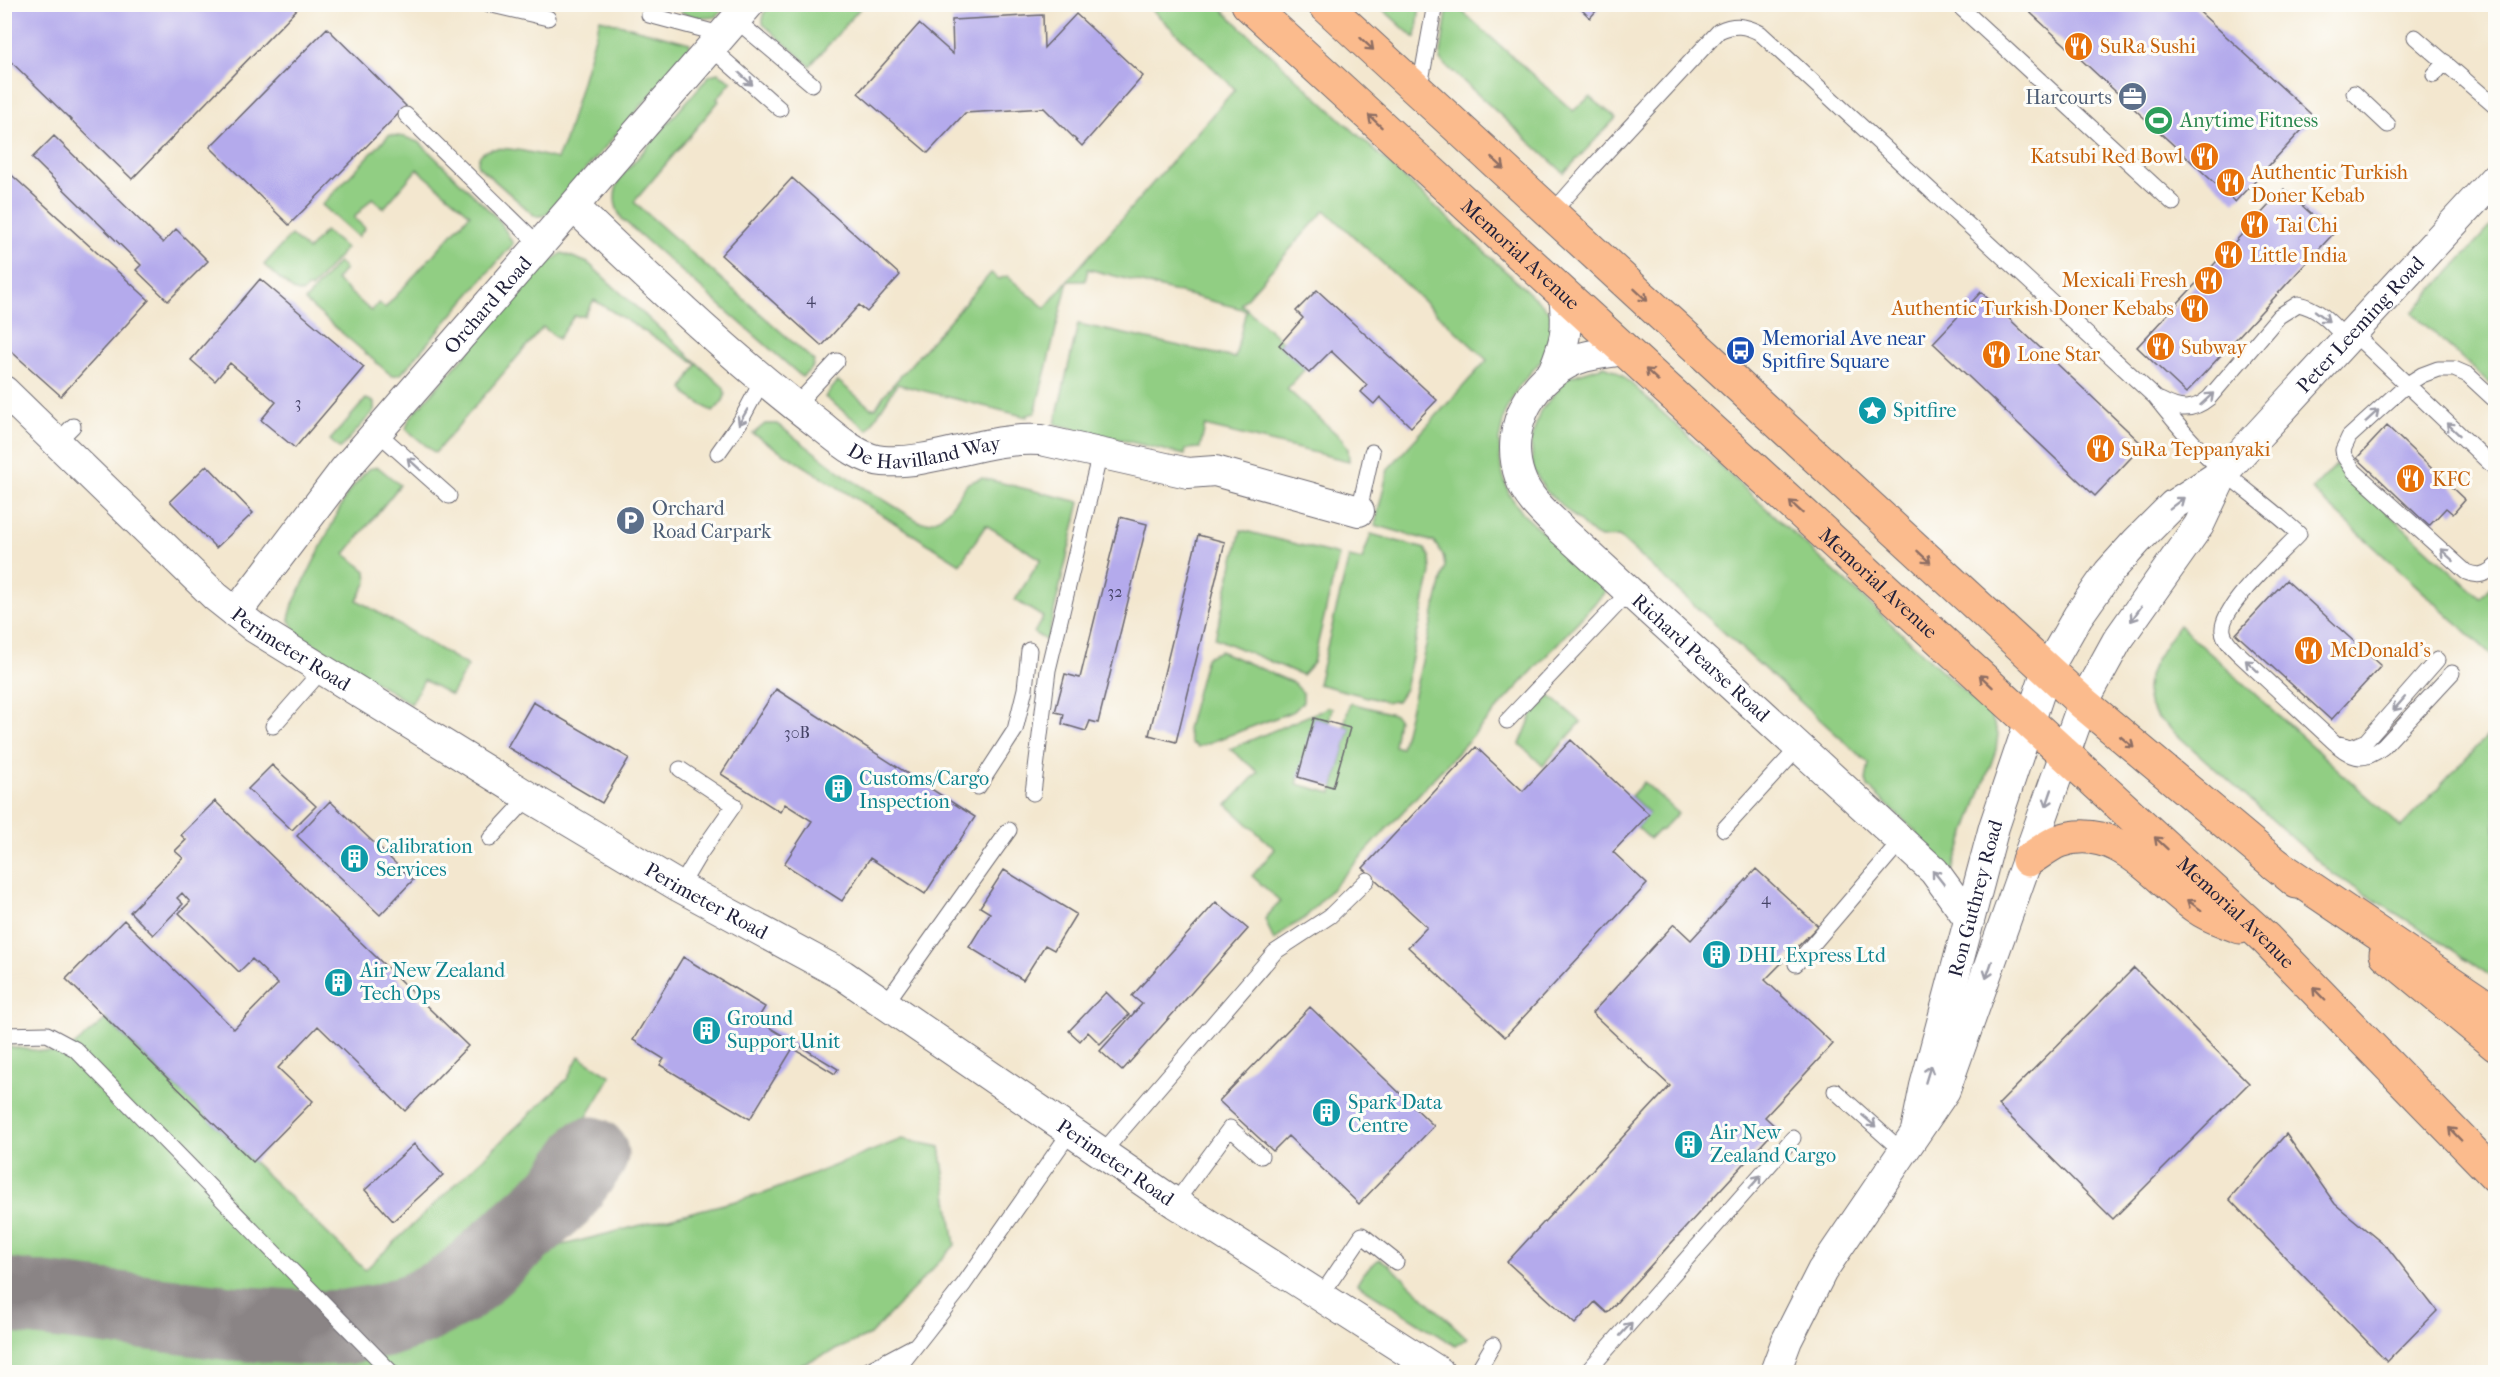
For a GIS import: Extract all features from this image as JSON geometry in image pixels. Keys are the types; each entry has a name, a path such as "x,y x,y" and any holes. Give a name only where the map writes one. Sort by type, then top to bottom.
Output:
{"main road":[{"name":"Memorial Avenue","path":"1248,4 2266,939 2496,1176"},
{"path":"1324,4 2083,704 2496,1045"},
{"path":"2028,860 2059,841 2079,837 2116,844 2130,852 2198,909 2266,939"},
{"path":"2274,864 2496,1013"}],"street":[{"name":"Orchard Road","path":"236,613 345,469 730,27"},
{"name":"Peter Leeming Road","path":"2047,670 2109,572 2137,541 2173,505 2224,471 2496,177"},
{"name":"De Havilland Way","path":"574,207 763,379 849,447 865,456 881,461 902,461 1022,439 1041,440 1188,473 1215,471 1359,511"},
{"name":"Richard Pearse Road","path":"1564,295 1568,325 1564,344 1553,372 1530,397 1519,420 1515,437 1515,455 1520,477 1531,498 1562,530 1934,871 1969,919"},
{"name":"Richard Pearse Road","path":"1553,372 1584,357 1625,350"},
{"name":"Perimeter Road","path":"4,391 65,434 196,578 236,613 322,670 529,797 680,887 843,975 1176,1203 1439,1372"},
{"name":"Peter Leeming Road","path":"2083,704 2116,641 2199,525 2224,471"},
{"name":"Ron Guthrey Road","path":"1909,1142 1994,827 2047,670"},
{"name":"Ron Guthrey Road","path":"1774,1372 1787,1340 1822,1271 1909,1142 1937,1105 1945,1090 2083,704"}],"lane":[{"path":"488,4 548,18 535,4"},
{"path":"1419,92 1435,4"},
{"path":"1957,4 2173,203"},
{"path":"649,15 730,27 812,84"},
{"path":"1552,213 1719,31 1729,26 1749,27 1760,33 2155,397 2181,430 2224,471 2263,501 2299,534 2233,604 2223,622 2226,639 2238,654 2349,755 2364,758 2373,755 2383,747 2452,673"},
{"path":"730,27 780,109"},
{"path":"2415,37 2496,107"},
{"path":"2433,75 2445,62"},
{"path":"2354,93 2388,125"},
{"path":"406,116 540,246"},
{"path":"2155,397 2174,407 2189,410 2199,406 2209,398 2279,316 2298,304 2307,305 2349,335 2496,469"},
{"path":"795,406 837,361"},
{"path":"2496,401 2468,375 2454,369 2438,369 2406,385 2349,436 2343,450 2346,462 2466,572 2478,576 2486,574 2496,566"},
{"path":"718,453 740,422 763,379"},
{"path":"377,432 450,496"},
{"path":"1359,511 1372,452"},
{"path":"1034,793 1048,670 1100,453"},
{"path":"1507,721 1629,592"},
{"path":"978,787 1015,730 1025,689 1029,650"},
{"path":"2335,743 2352,747 2366,741 2437,660"},
{"path":"273,726 322,670"},
{"path":"1725,829 1798,747"},
{"path":"680,769 734,805 680,887"},
{"path":"490,839 529,797"},
{"path":"886,1004 1009,830"},
{"path":"1796,964 1902,841"},
{"path":"1102,1153 1275,952 1330,916 1367,880"},
{"path":"4,1035 47,1034 75,1049 391,1372"},
{"path":"1835,1091 1909,1142"},
{"path":"1176,1203 1230,1128 1261,1156"},
{"path":"899,1372 1071,1131"},
{"path":"1587,1372 1793,1138"},
{"path":"1320,1297 1362,1235 1396,1262"},
{"path":"865,1372 920,1343"},
{"path":"1477,1372 1493,1345"}],"green space":[{"path":"772,4 863,5 810,66 763,24 763,14"},
{"path":"675,5 727,5 716,17 705,18 683,13"},
{"path":"1147,5 1217,5 1551,313 1554,318 1547,354 1519,386 1505,412 1499,440 1501,468 1509,494 1523,514 1604,588 1605,592 1304,919 1288,928 1274,941 1265,919 1280,901 1252,876 1275,849 1227,805 1258,772 1230,749 1329,707 1332,708 1329,722 1314,718 1297,784 1332,793 1350,728 1344,726 1350,703 1393,714 1398,718 1394,746 1401,748 1445,567 1443,555 1434,542 1375,525 1388,469 1487,360 1325,210 1241,304 1282,341 1279,345 1305,369 1287,389 1342,439 1348,449 1349,461 1205,426 1200,448 1186,449 1185,455 1055,424 1078,324 1235,358 1246,310 1088,269 1085,281 1068,281 1035,413 1027,417 897,384 868,430 825,397 838,381 871,408 876,408 884,395 991,273 999,279 1007,276 1045,308 1068,280 1235,89"},
{"path":"1378,5 1420,5 1416,38 1411,35"},
{"path":"1448,5 1455,5 1573,111 1590,97 1616,118 1564,173 1440,60"},
{"path":"600,19 690,43 689,51 548,213 535,216 478,166 480,156 486,151 509,149 557,159 565,141"},
{"path":"718,73 732,81 717,99 719,101 634,202 814,361 812,368 802,377 622,219 617,209 615,194 620,178 710,75"},
{"path":"389,135 405,137 420,143 500,221 513,244 401,374 392,376 305,301 338,262 345,269 336,280 371,311 379,303 385,308 470,214 417,169 384,208 372,198 354,218 365,228 358,237 322,205"},
{"path":"2495,222 2495,388 2412,313"},
{"path":"325,231 346,248 311,289 308,287 302,293 293,290 264,265 291,235 308,250"},
{"path":"562,253 588,263 723,387 725,394 723,401 713,412 687,395 683,388 697,364 594,300 584,316 574,316 558,339 543,327 435,453 406,429 409,419 546,264"},
{"path":"1604,366 1624,377 1991,716 1998,734 1996,750 1952,871 1924,846 1915,831 1868,787 1866,780 1869,764 1619,537 1600,538 1594,535 1545,490 1533,469 1531,440 1540,411 1569,377"},
{"path":"366,399 374,402 374,411 340,449 330,440"},
{"path":"765,424 777,424 850,479 920,522 936,520 949,509 968,483 982,478 1080,502 1047,641 1034,633 1043,617 1015,600 1041,559 986,525 960,564 753,434"},
{"path":"2336,465 2480,598 2495,582 2495,658 2312,490"},
{"path":"378,467 400,485 345,554 366,571 367,582 357,600 468,666 451,695 424,680 411,704 296,633 289,619 293,604 347,494 368,469"},
{"path":"1241,530 1339,555 1313,663 1302,675 1215,638"},
{"path":"1371,534 1425,549 1430,557 1431,573 1405,689 1397,701 1387,702 1318,684 1349,557 1362,560"},
{"path":"2179,625 2401,827 2495,728 2495,979 2426,932 2334,875 2157,717 2150,706 2147,694 2148,682 2157,658"},
{"path":"1220,651 1294,683 1303,693 1303,702 1294,711 1198,747 1191,743 1187,729 1206,657"},
{"path":"1550,696 1581,722 1543,766 1520,744 1532,715"},
{"path":"1644,782 1678,813 1650,839 1637,827 1649,813 1631,796"},
{"path":"106,1019 365,1270 567,1079 579,1056 611,1076 569,1145 520,1211 460,1266 426,1287 389,1303 406,1327 436,1322 482,1294 528,1254 763,1194 902,1139 940,1147 955,1245 870,1335 784,1372 5,1372 4,1048 64,1054"},
{"path":"1379,1259 1387,1263 1467,1338 1455,1346 1357,1284 1363,1274"}],"building":[{"path":"4,4 302,4 132,179 4,55"},
{"path":"1576,4 1602,4 1590,18"},
{"path":"2021,4 2191,4 2314,117 2235,202"},
{"path":"1076,14 1143,76 1082,146 1044,108 965,113 928,153 858,93 919,24 953,54 952,20 1043,15 1044,48"},
{"path":"327,28 406,106 289,225 210,147"},
{"path":"54,136 163,243 176,229 208,261 168,301 136,270 141,265 32,158"},
{"path":"4,168 149,300 61,396 4,345"},
{"path":"792,178 900,275 867,312 859,305 822,346 721,255"},
{"path":"2284,189 2333,234 2186,393 2137,347"},
{"path":"260,279 364,367 295,448 261,420 276,402 230,363 215,381 191,360"},
{"path":"1317,290 1437,400 1411,427 1380,397 1374,404 1361,392 1367,385 1331,351 1309,373 1279,345 1303,318 1296,311"},
{"path":"1981,292 2143,445 2095,496 1933,343"},
{"name":"KFC","path":"2387,426 2465,500 2453,514 2446,508 2429,526 2357,458"},
{"path":"207,465 253,513 216,548 170,501"},
{"path":"1120,517 1147,524 1098,723 1090,721 1086,731 1062,724 1064,714 1055,712 1065,674 1080,678"},
{"path":"1198,535 1225,542 1176,742 1149,735"},
{"name":"McDonald's","path":"2286,580 2381,666 2331,720 2236,634"},
{"name":"Customs/Cargo Inspection","path":"776,689 975,817 925,894 870,858 842,901 784,864 812,821 785,804 780,812 721,774"},
{"path":"533,702 629,758 602,803 507,747"},
{"path":"1314,718 1350,728 1333,787 1298,777"},
{"path":"1571,740 1649,814 1613,852 1647,884 1505,1037 1408,947 1427,927 1363,868 1476,747 1523,791"},
{"path":"272,765 316,806 292,830 248,789"},
{"name":"Air New Zealand Tech Ops","path":"215,801 468,1046 405,1111 318,1026 278,1068 313,1101 253,1162 66,979 124,920 234,1029 278,984 252,959 239,972 179,913 190,902 182,893 177,898 183,904 153,935 130,912 183,858 175,851 186,840 181,835"},
{"name":"Calibration Services","path":"330,801 413,880 380,915 297,836"},
{"name":"Air New Zealand Cargo","path":"1756,869 1818,926 1765,980 1833,1044 1765,1117 1777,1128 1607,1313 1595,1302 1575,1324 1507,1262 1670,1086 1592,1013 1674,924 1691,940"},
{"path":"1004,870 1076,914 1054,950 1045,945 1023,980 969,947 990,913 980,907"},
{"path":"1216,902 1248,929 1122,1071 1100,1051 1142,1004 1132,996"},
{"name":"Ground Support Unit","path":"683,957 765,1007 757,1020 838,1069 835,1074 793,1048 750,1119 660,1065 664,1059 633,1040"},
{"path":"2134,968 2249,1083 2113,1219 1998,1105"},
{"path":"1106,992 1129,1015 1100,1044 1088,1032 1080,1041 1069,1031"},
{"name":"Spark Data Centre","path":"1310,1007 1434,1126 1359,1204 1288,1136 1273,1151 1219,1101"},
{"path":"2286,1134 2335,1204 2388,1248 2437,1311 2387,1362 2229,1199"},
{"path":"414,1144 443,1175 393,1221 365,1190"}],"taxiway":[{"path":"4,1295 231,1323 312,1328 345,1327 382,1321 417,1309 458,1288 562,1195 591,1154"}],"place":[{"name":"SuRa Sushi","path":"2079,46"},
{"name":"Harcourts","path":"2133,97"},
{"name":"Anytime Fitness","path":"2159,120"},
{"name":"Katsubi Red Bowl","path":"2204,156"},
{"name":"Authentic Turkish Doner Kebab","path":"2230,183"},
{"name":"Tai Chi","path":"2255,225"},
{"name":"Little India","path":"2229,255"},
{"name":"Mexicali Fresh","path":"2208,280"},
{"name":"Authentic Turkish Doner Kebabs","path":"2195,308"},
{"name":"Subway","path":"2160,347"},
{"name":"Memorial Ave near Spitfire Square","path":"1741,350"},
{"name":"Lone Star","path":"1996,354"},
{"name":"Spitfire","path":"1872,410"},
{"name":"SuRa Teppanyaki","path":"2100,449"},
{"name":"KFC","path":"2411,479"},
{"name":"Orchard Road Carpark","path":"631,520"},
{"name":"McDonald's","path":"2309,650"},
{"name":"Customs/Cargo Inspection","path":"838,789"},
{"name":"Calibration Services","path":"355,858"},
{"name":"DHL Express Ltd","path":"1717,955"},
{"name":"Air New Zealand Tech Ops","path":"339,982"},
{"name":"Ground Support Unit","path":"706,1030"},
{"name":"Spark Data Centre","path":"1327,1113"},
{"name":"Air New Zealand Cargo","path":"1689,1144"}]}
